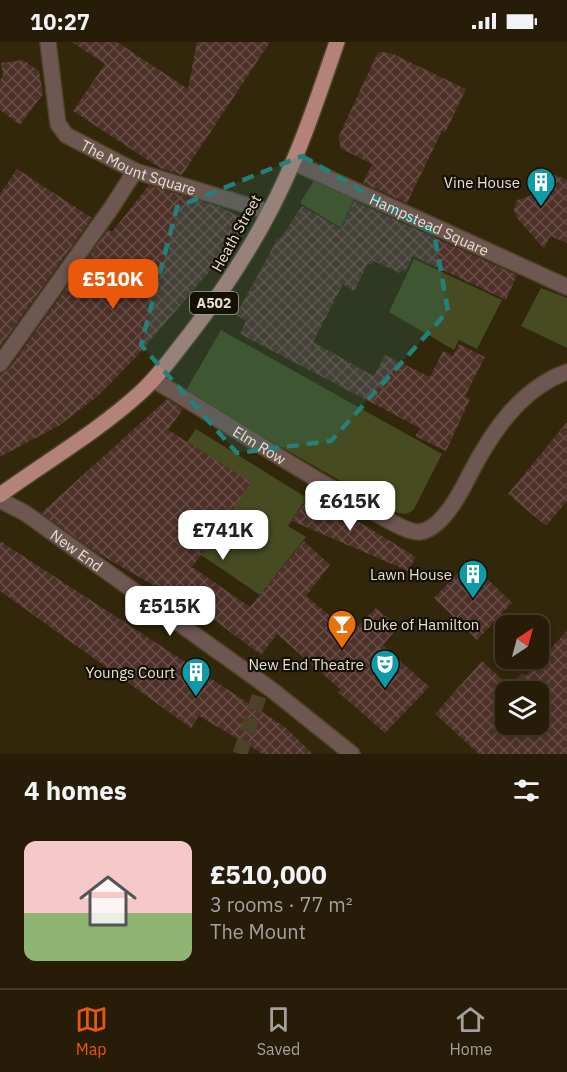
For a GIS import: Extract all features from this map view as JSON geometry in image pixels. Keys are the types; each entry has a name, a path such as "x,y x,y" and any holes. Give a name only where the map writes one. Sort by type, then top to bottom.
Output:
{"main road":[{"name":"Heath Street","path":"0,497 30,472 82,439 139,394 154,380 223,291 250,249 293,162 337,42"}],"street":[{"name":"The Mount Square","path":"48,42 58,124 64,139 135,171 269,212"},
{"name":"Hampstead Square","path":"293,162 567,287"},
{"path":"0,364 100,225 135,171"},
{"name":"Elm Row","path":"154,380 341,494 393,523 418,532 433,527 441,520 466,483 486,444 520,401 555,376 567,372"},
{"name":"New End","path":"0,497 26,513 230,659 352,754"}],"highlighted area":[{"path":"302,156 434,232 448,311 331,441 237,453 141,345 177,207"}],"green space":[{"path":"315,179 354,199 341,228 300,203"},
{"path":"414,259 502,300 477,349 459,340 454,350 389,312"},
{"path":"541,288 567,298 567,348 521,326"},
{"path":"221,330 442,454 414,509 404,514 393,511 185,392"},
{"path":"196,429 307,498 288,526 306,537 260,595 179,540 160,485 223,524 250,482 187,442"}],"building":[{"path":"72,42 117,42 188,89 197,42 270,42 182,175 160,168 73,111 105,64"},
{"path":"378,52 391,53 466,89 445,133 442,131 407,203 363,183 372,164 340,148 338,138"},
{"path":"23,60 39,71 43,94 20,125 0,110 0,80 3,76 1,63"},
{"path":"17,169 92,218 0,347 0,194"},
{"name":"Vine House","path":"544,170 567,180 567,243 550,236 544,249 516,217 514,210 517,200 533,195"},
{"path":"149,185 223,208 251,223 136,357 99,395 60,425 0,457 0,374 8,370 108,229 112,232"},
{"path":"354,201 517,275 506,300 413,256 405,272 401,270 400,273 374,261 371,265 368,263 354,291 343,284 313,342 374,376 385,355 430,377 443,351 453,356 459,344 485,357 465,396 470,399 446,451 415,436 420,428 240,334 246,321 236,315 278,238 280,239 302,206 341,229"},
{"path":"167,399 183,409 168,430 251,482 192,567 250,607 304,541 330,565 306,596 351,633 376,608 398,627 383,645 429,687 385,733 338,692 341,690 277,634 261,655 217,622 96,552 41,513"},
{"path":"567,422 567,501 546,526 508,494"},
{"path":"312,493 416,557 408,571 292,521"},
{"path":"0,541 285,727 313,754 263,754 199,716 191,728 0,591"},
{"name":"Lawn House","path":"469,561 512,603 501,615 495,615 495,621 477,640 434,598"},
{"path":"567,631 567,754 479,754 435,714 482,661 504,681 495,681 495,735 549,735 549,681 515,681 522,673 525,676 532,669 549,669 549,650"}],"tunnel":[{"path":"240,754 263,684"}],"place":[{"name":"Vine House","path":"541,208"},
{"name":"Lawn House","path":"473,600"},
{"name":"Duke of Hamilton","path":"342,650"},
{"name":"New End Theatre","path":"385,690"},
{"name":"Youngs Court","path":"196,698"}]}
